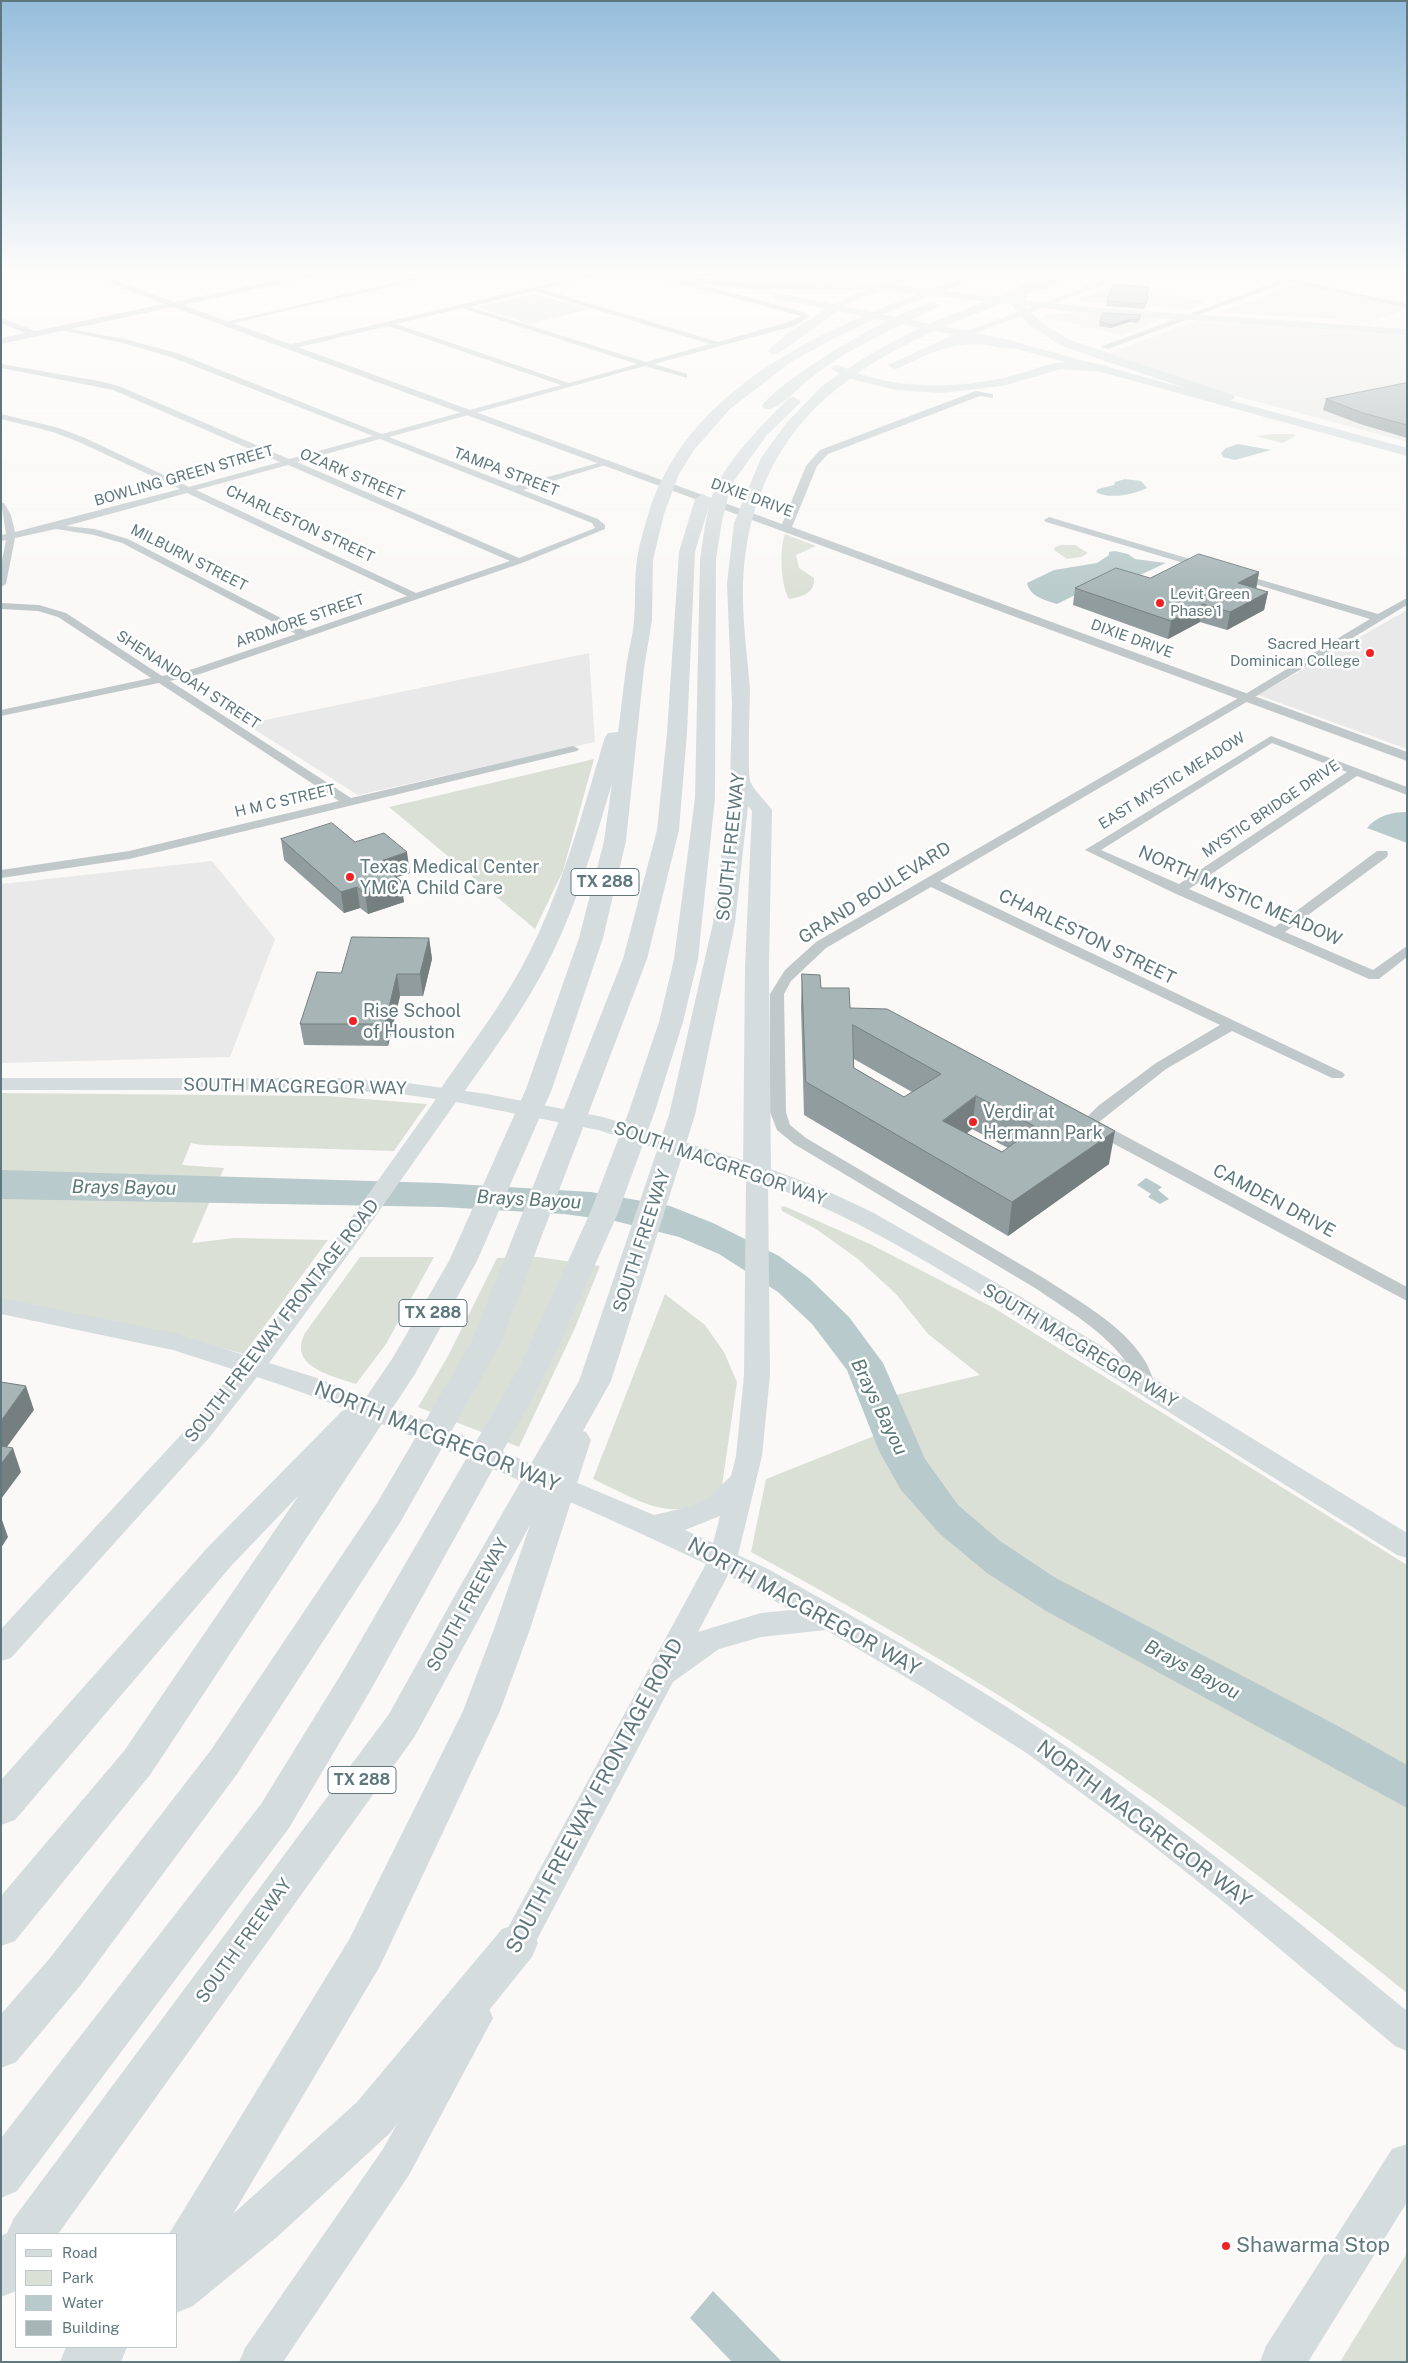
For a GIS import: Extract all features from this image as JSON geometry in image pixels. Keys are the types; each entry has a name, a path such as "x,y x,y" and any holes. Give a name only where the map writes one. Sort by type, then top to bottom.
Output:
{"highway":[{"path":"725,406 745,382"},
{"name":"TX 288","path":"1,1927 136,1763 404,1366 463,1261 539,1088 591,938 615,841 635,668 643,620 645,560 656,514 672,474 688,448 725,406 756,382"},
{"path":"1,2047 71,1964 224,1762 389,1512 486,1343 635,960 668,830 677,734 687,552 708,482 744,431 796,382"},
{"path":"1,2175 275,1816 356,1682 535,1366 604,1213 642,1112 671,1022 686,959 705,798 708,559 714,521 724,485 762,432 813,382"},
{"name":"SOUTH FREEWAY","path":"31,2233 402,1725 471,1598 595,1381 628,1286 682,1115 724,923 740,783 742,704 735,583 742,523 766,461 792,425 827,389 837,382"},
{"path":"792,425 862,382"},
{"path":"882,382 925,388 972,387 1000,382"},
{"path":"1182,382 1228,398"},
{"path":"450,1094 505,1013 545,944 580,859 635,668"},
{"path":"740,783 762,810 757,966 756,1184"},
{"path":"9,1799 220,1556 404,1366"},
{"path":"178,2263 364,1952 480,1710 512,1629 595,1381"},
{"path":"178,2287 261,2221 373,2118 518,1943"},
{"path":"1,2274 15,2254"},
{"path":"84,2362 102,2348"},
{"path":"107,2362 117,2348"}],"main road":[{"path":"1152,382 1407,452"},
{"path":"1167,382 1407,446"},
{"name":"SOUTH MACGREGOR WAY","path":"1,1084 334,1084 393,1087 487,1100 604,1124 713,1158 756,1184 813,1193 864,1217 1147,1386 1407,1547"},
{"name":"SOUTH FREEWAY FRONTAGE ROAD","path":"1,1649 200,1431 319,1280 450,1094"},
{"name":"SOUTH FREEWAY FRONTAGE ROAD","path":"259,2362 396,2162 518,1943 659,1675 723,1559 746,1467 757,1375 756,1184"},
{"name":"NORTH MACGREGOR WAY","path":"1,1306 175,1342 308,1384 473,1450 652,1526 723,1559 935,1679 1032,1740 1154,1828 1262,1912 1407,2034"},
{"path":"652,1526 702,1515 724,1502 746,1467"},
{"path":"659,1675 710,1640 761,1625 830,1618"},
{"path":"1282,2362 1407,2164"}],"street":[{"name":"OZARK STREET","path":"92,382 107,385 519,561"},
{"name":"TAMPA STREET","path":"243,382 595,521 600,525 600,528"},
{"name":"DIXIE DRIVE","path":"388,382 1407,757"},
{"path":"561,382 569,385"},
{"name":"BOWLING GREEN STREET","path":"1,538 52,527 579,382"},
{"path":"782,526 792,519 813,465 819,455 979,393 990,396"},
{"name":"CHARLESTON STREET","path":"1,416 56,430 82,440 417,597"},
{"path":"513,490 606,462"},
{"path":"1,505 8,518 12,536 1,584"},
{"path":"1050,520 1379,618"},
{"name":"MILBURN STREET","path":"52,527 95,532 125,541 306,635"},
{"name":"ARDMORE STREET","path":"1,713 162,680 201,670 519,561 600,528"},
{"name":"GRAND BOULEVARD","path":"1147,1386 1136,1361 1113,1336 1078,1309 1041,1284 815,1150 783,1127 778,1112 777,994 782,982 791,971 821,946 929,881 1246,698 1407,601"},
{"name":"SHENANDOAH STREET","path":"1,606 39,608 62,615 350,803"},
{"name":"EAST MYSTIC MEADOW","path":"1090,850 1271,739 1356,771"},
{"name":"H M C STREET","path":"1,874 70,865 129,854 573,749"},
{"path":"1356,771 1407,791"},
{"name":"MYSTIC BRIDGE DRIVE","path":"1179,890 1356,771"},
{"name":"NORTH MYSTIC MEADOW","path":"1090,850 1374,976 1407,950"},
{"path":"1276,932 1382,854"},
{"name":"CHARLESTON STREET","path":"929,881 1229,1026 1337,1075"},
{"name":"CAMDEN DRIVE","path":"1229,1026 1161,1066 1091,1121 1096,1128 1123,1143 1407,1294"}],"shaded area":[{"path":"1185,382 1407,382 1407,442"},
{"name":"Sacred Heart Dominican College","path":"1407,610 1407,749 1258,695"},
{"path":"589,653 595,742 358,795 246,724"},
{"path":"212,861 275,939 230,1057 1,1063 1,884"}],"green space":[{"path":"1294,434 1294,437 1282,443 1255,436"},
{"path":"785,534 816,546 796,555 799,568 814,578 813,587 803,595 789,599 784,585 782,567 782,549"},
{"path":"1075,545 1088,553 1081,557 1067,559 1054,550 1055,547"},
{"path":"594,759 563,871 535,929 389,807"},
{"path":"1,1093 327,1096 427,1104 394,1151 202,1145 191,1143 182,1165 224,1168 192,1243 234,1238 328,1240 244,1354 187,1339 1,1299"},
{"path":"784,1206 870,1244 994,1308 1407,1565 1407,1993 1229,1853 1119,1774 1029,1714 938,1658 751,1552 766,1479 884,1432 875,1400 980,1375 928,1334 896,1294 858,1259 816,1229 782,1211 781,1207"},
{"path":"360,1257 434,1257 386,1344 356,1384 315,1368 307,1362 302,1354 301,1345 305,1333"},
{"path":"538,1257 600,1266 575,1328 519,1447 418,1407 448,1356 497,1258"},
{"path":"665,1294 705,1325 724,1352 737,1382 722,1486 706,1500 690,1507 674,1509 642,1502 593,1479"},
{"path":"1407,2253 1407,2362 1340,2362"}],"water":[{"path":"1238,444 1271,450 1235,460 1223,457 1221,453 1226,448"},
{"path":"1125,479 1141,481 1147,488 1115,496 1096,492 1098,489 1114,485 1115,482"},
{"path":"1115,551 1128,554 1135,559 1166,563 1138,576 1110,578 1057,604 1035,595 1031,592 1027,583 1054,570 1097,563 1109,555 1109,552"},
{"path":"1407,812 1407,843 1367,828 1375,820 1385,816"},
{"name":"Brays Bayou","path":"1,1170 439,1183 591,1192 670,1206 713,1223 779,1256 809,1278 849,1317 883,1363 925,1459 958,1505 1000,1541 1054,1577 1338,1726 1407,1765 1407,1808 1046,1611 987,1573 940,1534 901,1490 879,1451 847,1370 812,1324 778,1292 719,1254 679,1237 615,1221 564,1214 442,1207 1,1199"},
{"path":"1146,1178 1162,1187 1158,1190 1169,1199 1160,1204 1148,1197 1151,1194 1137,1185"},
{"path":"713,2291 782,2362 732,2362 690,2318"}],"building":[{"path":"1407,383 1407,425 1363,413 1326,399"},
{"path":"1199,554 1259,572 1238,583 1268,592 1230,612 1203,604 1171,621 1075,588 1116,568 1150,578"},
{"path":"332,823 355,842 384,833 407,852 378,862 401,881 365,894 357,887 341,892 281,839"},
{"path":"352,937 429,938 420,974 397,974 385,1024 300,1024 317,972 341,973"},
{"path":"802,974 820,975 821,988 849,988 850,1008 887,1009 1115,1131 1012,1202 806,1082","holes":["853,1025 941,1074 904,1097 854,1068","976,1096 1036,1127 1002,1152 943,1121"]},
{"path":"1,1382 26,1386 1,1421"},
{"path":"1,1446 13,1448 1,1464"}],"place":[{"name":"Levit Green Phase 1","path":"1160,603"},
{"name":"Sacred Heart Dominican College","path":"1370,653"},
{"name":"Texas Medical Center YMCA Child Care","path":"350,877"},
{"name":"Rise School of Houston","path":"353,1021"},
{"name":"Verdir at Hermann Park","path":"973,1122"},
{"name":"Shawarma Stop","path":"1226,2246"}]}
